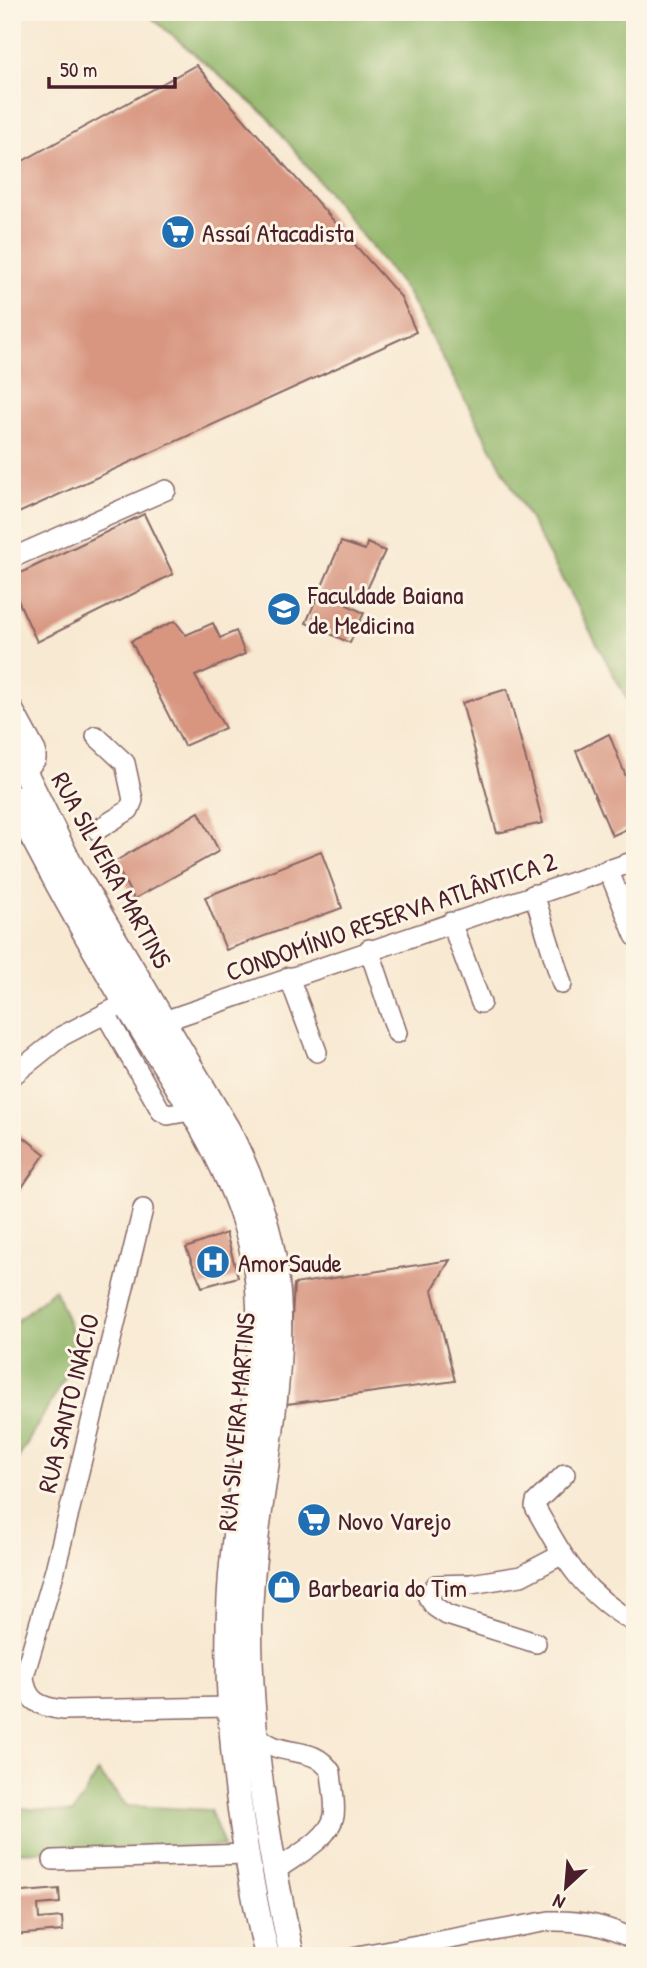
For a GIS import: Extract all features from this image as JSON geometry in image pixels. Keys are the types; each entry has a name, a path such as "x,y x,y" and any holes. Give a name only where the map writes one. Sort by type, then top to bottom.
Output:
{"main road":[{"name":"RUA SILVEIRA MARTINS","path":"12,746 69,862 228,1130 247,1169 267,1224 274,1257 278,1347 254,1557 250,1619 256,1734 265,1821 292,1956"},
{"name":"RUA SILVEIRA MARTINS","path":"12,797 116,1008 190,1111 239,1206 255,1267 258,1303 257,1354 232,1554 228,1617 229,1707 247,1854 267,1956"}],"street":[{"path":"12,558 166,490"},
{"path":"12,707 36,751 36,759 24,773"},
{"path":"96,736 125,763 133,800 129,810 97,830"},
{"name":"CONDOMÍNIO RESERVA ATLÂNTICA 2","path":"164,1021 289,976 635,861"},
{"path":"608,869 626,891 635,936"},
{"path":"534,894 562,984"},
{"path":"451,922 481,1003"},
{"path":"369,949 397,1034"},
{"path":"289,976 317,1052"},
{"path":"12,1076 62,1035 116,1008"},
{"name":"RUA SANTO INÁCIO","path":"143,1209 55,1570 24,1676 25,1689 32,1700 43,1707 64,1710 229,1707"},
{"path":"565,1474 536,1502 535,1507 561,1555 603,1605 635,1623"},
{"path":"536,1643 447,1615 428,1597 436,1586 471,1584 521,1576 561,1555"},
{"path":"256,1734 275,1749 315,1756 331,1773 334,1814 332,1824 319,1839 275,1871"},
{"path":"52,1860 247,1854"},
{"path":"363,1955 549,1921 581,1920 609,1926 635,1940"}],"green space":[{"path":"145,12 635,12 635,714 407,292 267,116"},
{"path":"55,1289 80,1352 12,1469 12,1325"},
{"path":"98,1772 127,1806 210,1810 224,1846 12,1852 12,1807 73,1813"}],"building":[{"name":"Assaí Atacadista","path":"196,65 401,297 416,332 12,516 12,167"},
{"path":"144,514 173,574 37,642 12,587 12,577"},
{"path":"341,542 365,550 367,543 385,551 363,598 352,591 347,605 364,613 350,643 306,623"},
{"path":"175,621 186,635 213,623 220,638 236,631 245,654 195,676 225,728 184,746 131,641"},
{"path":"507,689 543,823 497,833 462,703"},
{"path":"609,734 635,799 635,825 612,836 576,751"},
{"path":"199,812 219,851 134,899 114,862"},
{"path":"321,851 342,908 226,950 205,897"},
{"path":"12,1128 45,1154 16,1196 12,1194"},
{"name":"AmorSaude","path":"226,1233 238,1277 202,1287 186,1248"},
{"path":"450,1260 432,1290 455,1381 287,1404 294,1284"},
{"path":"59,1889 60,1903 38,1905 39,1919 62,1917 63,1931 12,1935 12,1893"}],"place":[{"name":"Assaí Atacadista","path":"178,232"},
{"name":"Faculdade Baiana de Medicina","path":"284,609"},
{"name":"AmorSaude","path":"213,1262"},
{"name":"Novo Varejo","path":"314,1520"},
{"name":"Barbearia do Tim","path":"284,1587"}]}
